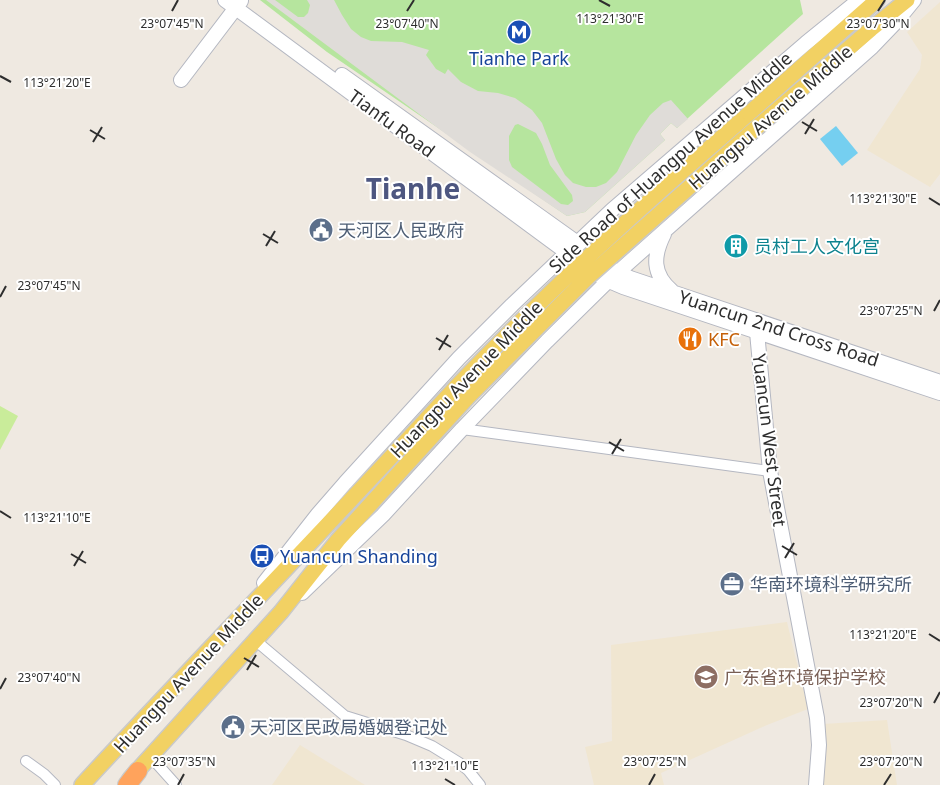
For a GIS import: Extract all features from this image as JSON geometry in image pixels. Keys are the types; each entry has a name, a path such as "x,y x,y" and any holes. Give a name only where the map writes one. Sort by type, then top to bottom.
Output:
{"highway":[{"path":"126,785 138,770"}],"main road":[{"name":"Side Road of Huangpu Avenue Middle","path":"232,624 318,514 459,358 512,305 656,172 829,22 859,0"},
{"name":"Huangpu Avenue Middle","path":"82,785 232,624 334,520 509,331 649,200 877,0"},
{"name":"Huangpu Avenue Middle","path":"138,770 281,612 338,540 467,398 547,316 594,271 748,135 907,0"},
{"path":"281,612 377,521 547,341 613,277 872,47 914,0"},
{"path":"181,80 235,2"},
{"name":"Tianfu Road","path":"235,2 323,61 577,243 613,277"},
{"name":"Tianfu Road","path":"235,2 567,253 596,274 613,277"},
{"path":"656,172 652,190 657,203 667,211 688,210"},
{"path":"666,230 658,249 656,267 662,281 674,293"},
{"name":"Yuancun 2nd Cross Road","path":"613,277 674,293 940,382"},
{"name":"Yuancun 2nd Cross Road","path":"613,277 757,332 940,393"},
{"path":"512,305 533,301 546,310 551,324 547,341"},
{"name":"Yuancun West Street","path":"757,332 770,471 816,718 819,745 816,785"}],"street":[{"path":"462,429 770,471"},
{"path":"255,640 345,716 406,735 432,746 458,762 480,785"},
{"path":"150,756 176,785"},
{"path":"26,761 55,785"}],"shaded area":[{"path":"266,0 275,0 298,17 304,17 308,13 310,5 307,0 334,0 351,29 361,37 371,41 402,42 429,50 426,55 436,69 445,74 448,69 461,82 478,91 498,93 515,98 532,110 542,123 556,159 565,175 573,183 586,187 596,187 606,183 617,172 636,135 650,115 663,103 671,100 688,119 677,128 671,123 660,134 665,140 585,212 567,216 470,152","holes":["518,124 536,133 550,165 572,195 573,201 568,205 561,204 512,167 509,160 509,136 515,125"]},
{"path":"940,2 940,174 930,187 867,150 920,69 922,55 907,32"},
{"name":"广东省环境保护学校","path":"787,622 808,709 767,725 661,773 664,785 594,785 585,747 612,741 611,645"},
{"path":"887,720 897,785 819,785 823,724"},
{"path":"300,745 365,785 272,785"}],"green space":[{"name":"Tianhe Park","path":"260,0 800,0 803,14 677,128 671,123 660,134 665,140 585,212 567,216 327,52"},
{"path":"0,406 18,416 0,450"}],"water":[{"path":"836,126 858,153 842,166 820,139"}],"place":[{"name":"Tianhe Park","path":"519,32"},
{"name":"天河区人民政府","path":"321,230"},
{"name":"员村工人文化宫","path":"736,246"},
{"name":"KFC","path":"690,339"},
{"name":"Yuancun Shanding","path":"262,556"},
{"name":"华南环境科学研究所","path":"732,584"},
{"name":"广东省环境保护学校","path":"706,677"},
{"name":"天河区民政局婚姻登记处","path":"233,727"}],"district":[{"name":"Tianhe","path":"413,188"}]}
